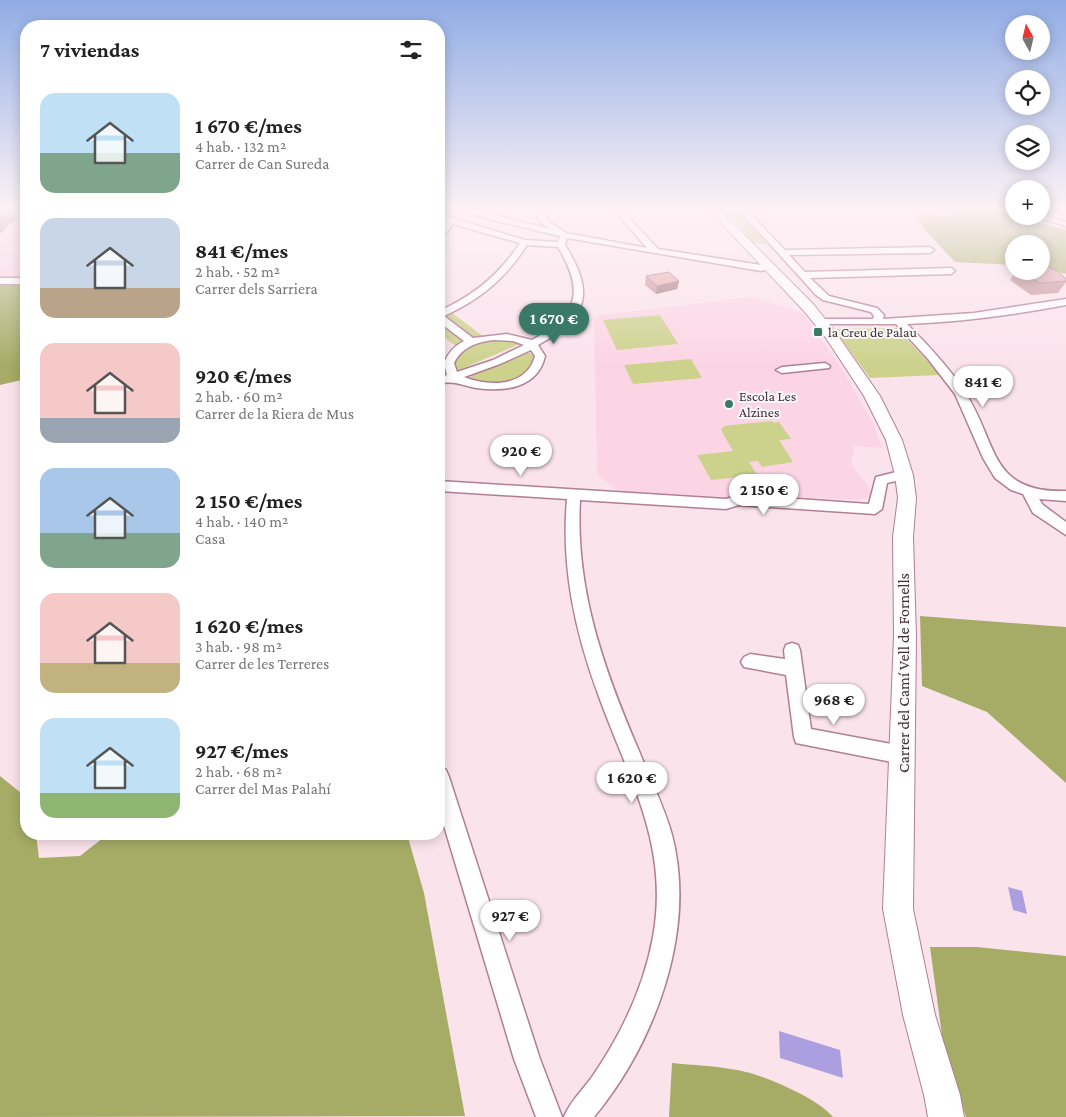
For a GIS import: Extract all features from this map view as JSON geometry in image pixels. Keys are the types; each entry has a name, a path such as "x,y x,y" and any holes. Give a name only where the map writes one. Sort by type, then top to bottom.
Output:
{"street":[{"path":"445,313 494,284 511,261"},
{"path":"445,379 502,359 531,344 564,322 571,314 579,298 580,282 570,261"},
{"path":"718,261 761,268 769,267"},
{"name":"Carrer del Camí Vell de Fornells","path":"763,261 820,322 872,396 894,440 904,475 907,498 903,537 905,636 898,909 919,1015 942,1095 946,1117"},
{"path":"789,261 826,298 874,310 879,315 878,321"},
{"path":"802,275 951,271"},
{"path":"0,281 20,281"},
{"path":"820,322 899,322 947,319 1036,308 1066,302"},
{"path":"445,321 472,342"},
{"path":"899,322 944,371 962,396 999,474 1028,491 1057,497 1066,496"},
{"path":"505,337 521,339 531,344 539,353 538,366 531,374 518,382 502,386 467,384 453,377 449,368 451,359 461,348 472,342 505,337"},
{"path":"782,370 825,366"},
{"path":"445,486 726,504 739,500 875,509 881,480 904,475"},
{"path":"1028,491 1038,509 1066,530"},
{"path":"574,493 571,556 584,627 598,672 664,843 669,878 668,922 659,965 640,1018 607,1079 577,1117"},
{"path":"750,662 794,659 803,737 902,755"},
{"path":"445,796 527,1058 550,1117"}],"shaded area":[{"path":"0,261 20,261 20,282 0,283"},
{"name":"Escola Les Alzines","path":"752,297 803,313 842,369 874,425 882,448 854,446 851,464 871,490 871,496 859,500 751,495 697,500 622,495 597,474 594,319 599,315"},
{"path":"1008,887 1022,891 1027,914 1013,910"},
{"path":"779,1031 840,1050 843,1078 780,1058"}],"green space":[{"path":"954,261 1005,261 1005,265 955,262"},
{"path":"1050,261 1066,261 1066,274 1050,270"},
{"path":"20,282 20,380 0,385 0,283"},
{"path":"451,312 484,337 458,348 445,338 445,314"},
{"path":"660,315 678,344 617,350 603,320"},
{"path":"897,328 940,375 870,378 834,329"},
{"path":"505,339 520,344 459,370 454,369 455,360 466,350 491,340"},
{"path":"527,352 536,355 531,365 517,378 500,382 469,379 473,374"},
{"path":"691,359 702,378 633,384 624,365"},
{"path":"772,421 774,423 779,422 791,439 779,440 793,462 762,467 758,461 749,462 759,478 742,480 740,477 711,480 697,455 733,451 721,430 724,426"},
{"path":"920,616 1066,627 1066,783 987,712 922,686"},
{"path":"0,776 20,792 20,840 37,840 39,858 80,856 100,840 409,840 424,893 465,1116 0,1117"},
{"path":"930,947 977,947 1066,956 1066,1117 966,1117 944,1050"},
{"path":"672,1063 729,1069 760,1076 803,1095 826,1110 833,1117 669,1117"}],"building":[{"path":"1050,268 1059,272 1066,279 1066,281 1039,283 1035,280 1050,280"},
{"path":"669,272 679,281 657,286 646,276"}],"place":[{"name":"la Creu de Palau","path":"818,332"},
{"name":"Escola Les Alzines","path":"729,404"}]}
